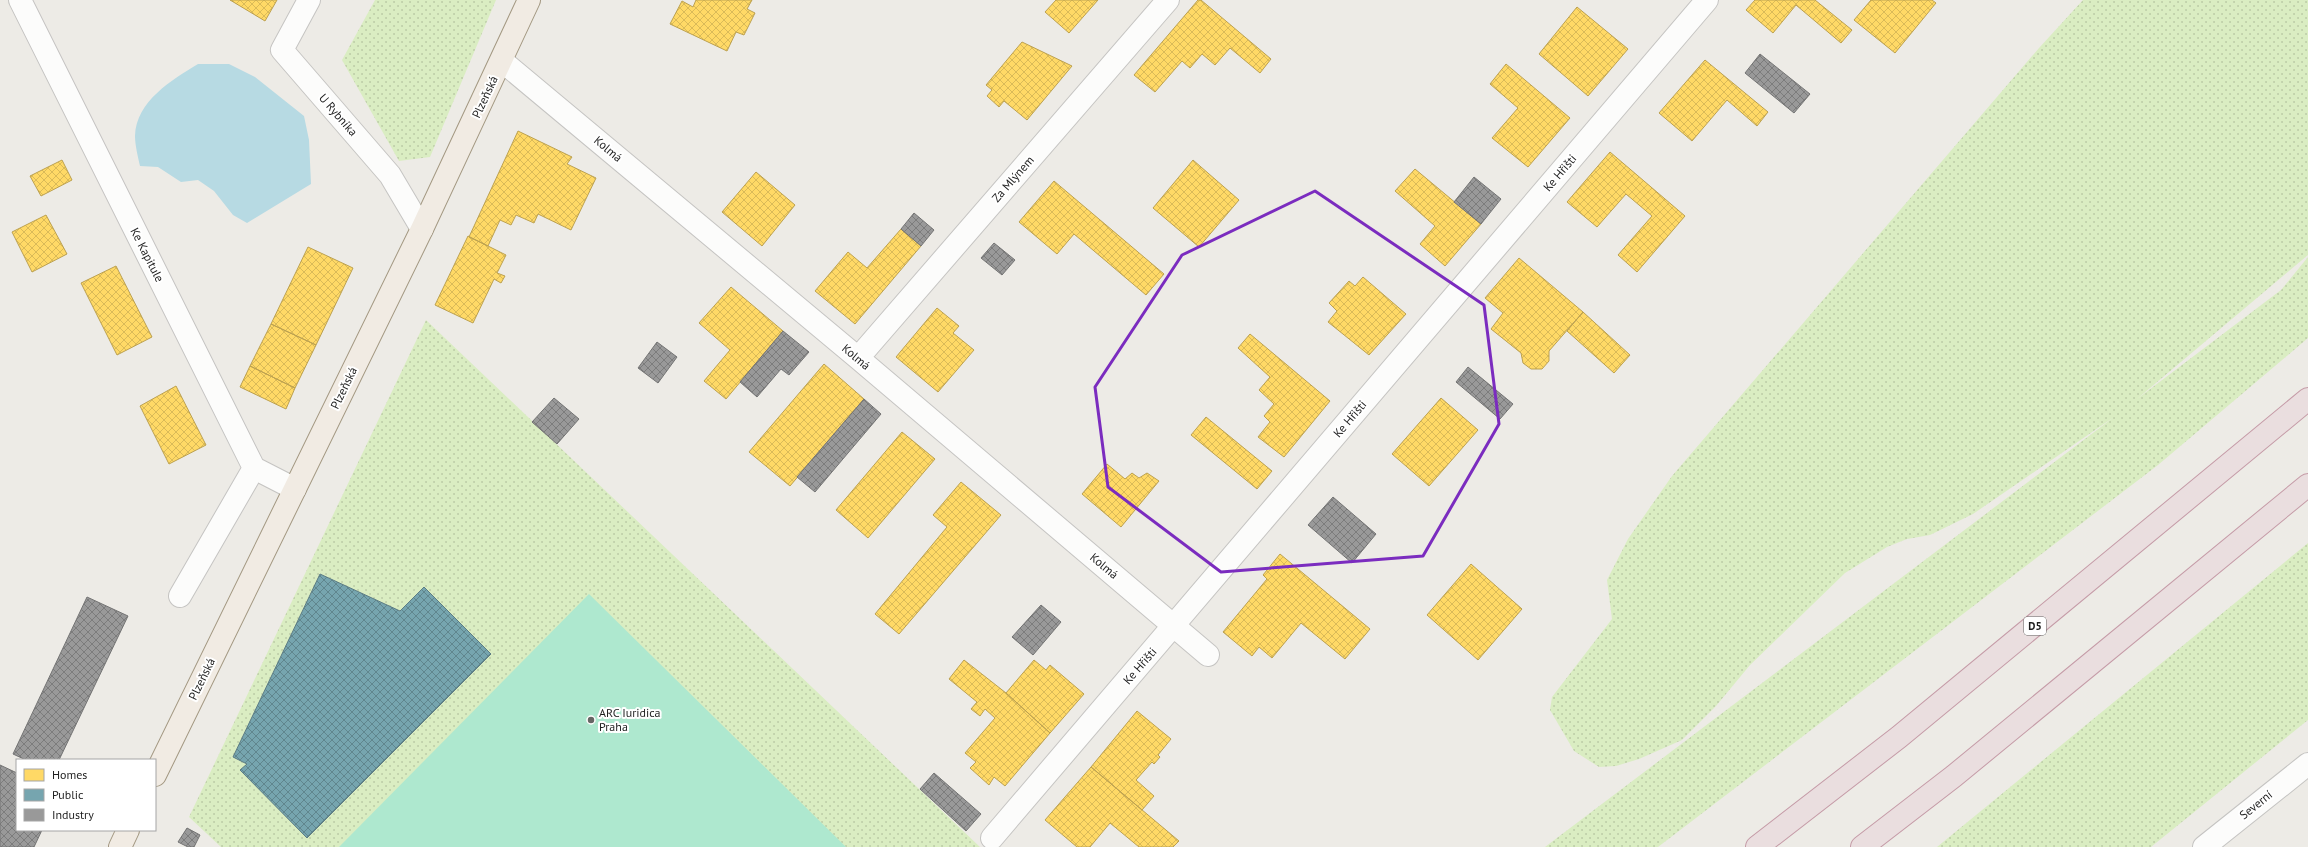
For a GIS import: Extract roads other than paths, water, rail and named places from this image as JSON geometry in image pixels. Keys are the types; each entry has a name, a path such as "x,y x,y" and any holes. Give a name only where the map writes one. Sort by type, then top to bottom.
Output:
{"highway":[{"name":"D5","path":"1757,847 1905,732 2308,399"},
{"path":"1862,847 1960,771 2308,485"}],"main road":[{"name":"Plzeňská","path":"156,773 422,229 502,61 529,0"},
{"path":"120,847 128,831"}],"street":[{"name":"Ke Kapitule","path":"20,0 254,468"},
{"name":"U Rybníka","path":"309,0 282,50 390,175 422,229"},
{"name":"Za Mlýnem","path":"858,358 1168,0"},
{"name":"Ke Hřišti","path":"992,838 1707,0"},
{"name":"Kolmá","path":"502,61 858,358 1208,655"},
{"path":"180,596 254,468 295,489"},
{"name":"Severní","path":"2204,847 2308,764"}],"water":[{"path":"198,64 229,64 255,77 304,116 309,140 311,184 247,223 233,215 214,191 198,180 181,182 158,167 140,166 135,136 137,124 142,112 157,93 177,77"}],"place":[{"name":"ARC Iuridica Praha","path":"591,720"}]}
